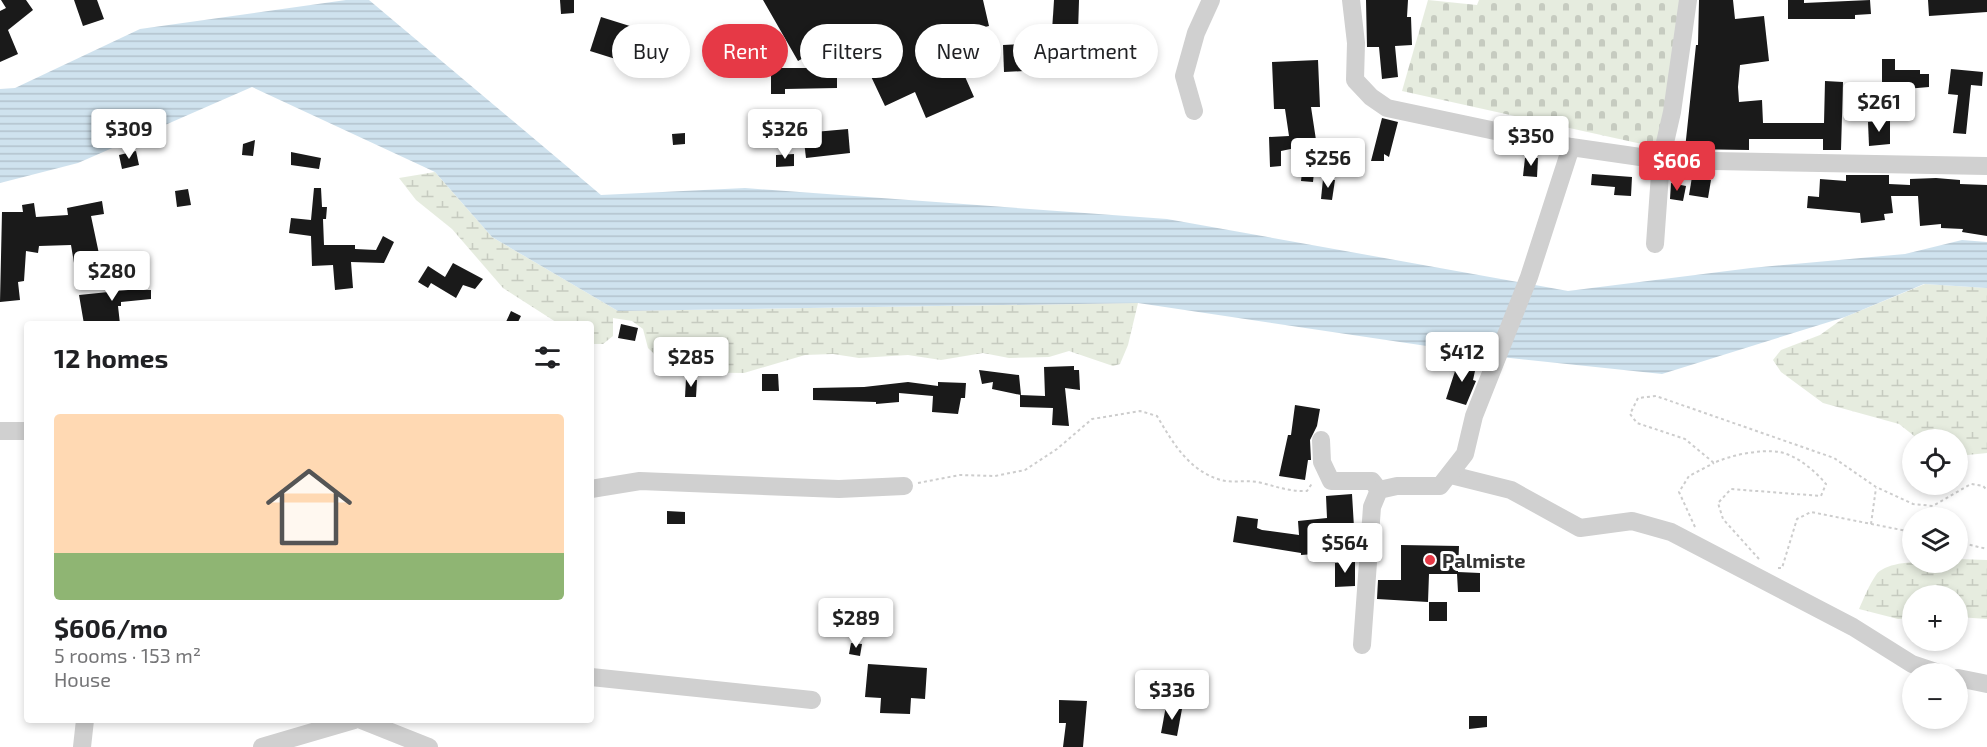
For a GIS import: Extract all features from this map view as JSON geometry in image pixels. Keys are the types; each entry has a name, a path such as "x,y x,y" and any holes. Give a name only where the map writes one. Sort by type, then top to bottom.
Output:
{"street":[{"path":"1194,111 1184,76 1196,33 1211,0"},
{"path":"1351,0 1356,44 1355,80 1371,97 1387,108 1571,147 1661,160 1987,166"},
{"path":"1655,244 1661,160 1672,112 1688,0"},
{"path":"1379,490 1397,486 1440,486 1451,475 1465,454 1473,416 1494,359 1529,277 1571,147"},
{"path":"0,431 24,431"},
{"path":"1321,440 1322,462 1331,481 1372,481 1379,490"},
{"path":"1451,475 1511,490 1580,528 1632,521 1671,532 1853,627 1910,663"},
{"path":"594,489 640,481 839,489 903,486"},
{"path":"1362,645 1372,507 1379,490"},
{"path":"594,677 812,700"},
{"path":"1968,680 1987,684"},
{"path":"82,747 85,723"},
{"path":"262,747 344,723"},
{"path":"369,723 429,747"}],"path":[{"path":"1714,463 1684,439 1637,423 1630,414 1638,398 1656,396 1834,458 1876,488 1913,504 1933,506 1971,484 1983,486 1987,490"},
{"path":"903,486 960,475 995,476 1024,470 1057,449 1092,419 1140,411 1157,416 1175,445 1199,471 1223,480 1256,482 1291,492 1307,491 1314,482 1331,481"},
{"path":"1696,545 1694,521 1679,492 1689,476 1729,455 1780,452 1814,470 1826,484 1821,496 1731,489 1718,503 1723,519 1761,561"},
{"path":"1871,524 1876,488"},
{"path":"1775,568 1782,568 1797,519 1811,512 1902,530"},
{"path":"1968,544 1987,549"}],"green space":[{"path":"1428,0 1477,5 1479,0 1680,0 1660,148 1402,91"},
{"path":"435,172 492,237 618,311 1138,303 1128,345 1120,364 1113,366 1069,351 1049,357 1009,358 983,353 941,360 908,355 859,358 833,354 805,355 744,373 673,372 648,348 643,329 632,321 613,318 613,336 603,344 594,344 594,321 554,321 503,288 452,229 416,200 399,178"},
{"path":"1925,284 1987,288 1987,453 1968,455 1968,429 1905,429 1899,424 1823,403 1781,372 1773,360 1781,350 1820,335 1845,317"},
{"path":"1968,559 1987,560 1987,619 1968,618 1968,585 1902,585 1902,619 1859,609 1873,579 1882,570 1902,563 1902,573 1968,573"}],"water":[{"path":"346,0 369,0 601,195 745,188 1167,219 1568,291 1751,268 1905,254 1962,240 1987,242 1987,288 1924,284 1845,317 1662,374 1501,357 1138,303 618,311 492,237 435,172 252,87 78,163 0,183 0,89 15,88 140,29"}],"building":[{"path":"1,0 26,0 33,10 8,30 18,54 0,62 0,11 6,8"},
{"path":"74,0 97,0 104,19 83,26"},
{"path":"560,0 574,0 574,13 561,14"},
{"path":"763,0 983,0 989,24 915,24 915,78 966,78 974,97 926,118 915,92 885,106 872,78 903,78 903,24 800,24 800,60 798,61 788,44 788,24 777,24"},
{"path":"1054,0 1079,0 1078,24 1052,24"},
{"path":"1366,0 1408,0 1407,17 1411,17 1412,45 1395,46 1398,77 1382,79 1379,47 1367,47"},
{"path":"1699,0 1733,0 1735,19 1764,16 1769,61 1740,65 1738,87 1739,102 1762,100 1763,123 1824,123 1825,81 1843,82 1841,150 1823,150 1823,139 1749,139 1749,150 1685,149 1696,45 1698,45"},
{"path":"1788,0 1804,0 1804,3 1870,0 1871,14 1855,15 1855,19 1788,19"},
{"path":"1928,0 1987,0 1987,12 1929,16"},
{"path":"601,17 623,24 612,24 612,58 590,51"},
{"path":"1013,44 1013,72 1004,72 1003,45"},
{"path":"1882,59 1895,59 1895,70 1920,70 1920,74 1929,74 1929,87 1906,89 1906,86 1889,87 1889,82 1882,82"},
{"path":"1318,60 1320,107 1311,107 1316,140 1336,141 1335,155 1316,153 1313,182 1301,181 1305,146 1281,151 1281,166 1270,167 1269,137 1289,136 1285,109 1274,109 1272,62"},
{"path":"788,68 800,68 800,78 837,78 837,88 785,89 785,94 771,94 771,78 788,78"},
{"path":"1951,69 1983,72 1982,86 1971,85 1966,134 1953,133 1958,95 1948,94"},
{"path":"1382,118 1398,122 1389,157 1384,154 1384,161 1371,161"},
{"path":"1890,121 1890,144 1869,146 1868,122"},
{"path":"848,129 850,153 806,158 803,133"},
{"path":"685,133 685,144 673,145 672,134"},
{"path":"255,140 253,156 242,155 243,144"},
{"path":"136,151 139,165 122,169 119,155"},
{"path":"291,152 321,158 319,169 291,165"},
{"path":"794,154 794,166 776,167 776,155"},
{"path":"1525,158 1538,158 1537,177 1523,176"},
{"path":"1592,174 1632,177 1631,196 1614,195 1615,187 1591,185"},
{"path":"1846,175 1889,175 1889,184 1910,185 1910,179 1936,178 1960,180 1960,184 1987,185 1987,236 1962,232 1963,229 1941,228 1941,224 1920,226 1918,196 1891,196 1893,213 1884,214 1885,220 1861,223 1860,213 1807,208 1808,196 1819,197 1820,179 1846,181"},
{"path":"1692,177 1711,180 1708,198 1689,195"},
{"path":"1323,179 1335,180 1332,200 1321,199"},
{"path":"1671,183 1686,186 1683,201 1670,199"},
{"path":"314,188 321,188 322,207 327,207 326,219 323,219 324,245 355,245 355,249 376,250 383,236 394,242 384,263 351,262 353,288 335,290 333,265 312,266 311,236 289,233 291,218 311,220"},
{"path":"188,189 191,205 177,207 175,191"},
{"path":"102,201 104,214 91,216 102,268 75,269 71,245 39,246 38,253 26,251 24,281 18,282 20,300 0,302 2,212 23,212 22,205 34,203 36,217 68,215 67,208"},
{"path":"453,263 483,279 475,289 463,285 456,298 431,283 428,288 418,282 428,266 445,277"},
{"path":"139,271 141,290 151,290 151,299 121,302 121,306 118,306 120,321 83,321 79,295 128,290 127,272"},
{"path":"511,311 521,316 518,321 506,321"},
{"path":"621,324 638,328 635,341 618,338"},
{"path":"1463,358 1475,362 1472,370 1475,371 1473,380 1476,381 1466,405 1446,399 1457,365 1461,367"},
{"path":"1074,366 1074,370 1079,370 1080,390 1065,388 1069,426 1052,425 1053,408 1020,407 1020,395 1045,396 1044,367"},
{"path":"979,370 1019,375 1021,395 992,389 993,382 982,384"},
{"path":"762,374 778,374 779,391 762,391"},
{"path":"686,379 697,380 696,397 685,397"},
{"path":"908,382 938,386 938,382 966,383 965,398 961,398 958,414 932,412 933,396 899,393 899,402 876,404 876,402 813,400 813,388 864,387"},
{"path":"1295,405 1320,409 1317,426 1310,440 1311,460 1308,460 1305,480 1279,476 1288,435 1291,435"},
{"path":"1352,494 1354,527 1349,528 1350,538 1314,541 1315,554 1301,555 1301,553 1233,542 1237,516 1258,519 1257,528 1262,530 1299,535 1298,521 1327,518 1326,496"},
{"path":"667,511 685,512 685,524 667,524"},
{"path":"1401,545 1459,546 1458,572 1480,573 1480,592 1458,592 1457,574 1429,574 1428,602 1377,599 1378,580 1401,580"},
{"path":"1355,562 1355,586 1335,587 1335,563"},
{"path":"1429,602 1447,602 1447,621 1429,621"},
{"path":"851,643 862,644 860,656 849,654"},
{"path":"868,664 927,668 925,699 911,698 910,714 880,713 881,698 865,697"},
{"path":"1059,700 1087,701 1083,747 1063,747 1066,723 1059,723"},
{"path":"1166,706 1182,709 1177,736 1161,733"},
{"path":"1469,716 1487,716 1487,727 1469,729"}],"place":[{"name":"Palmiste","path":"1430,560"}]}
